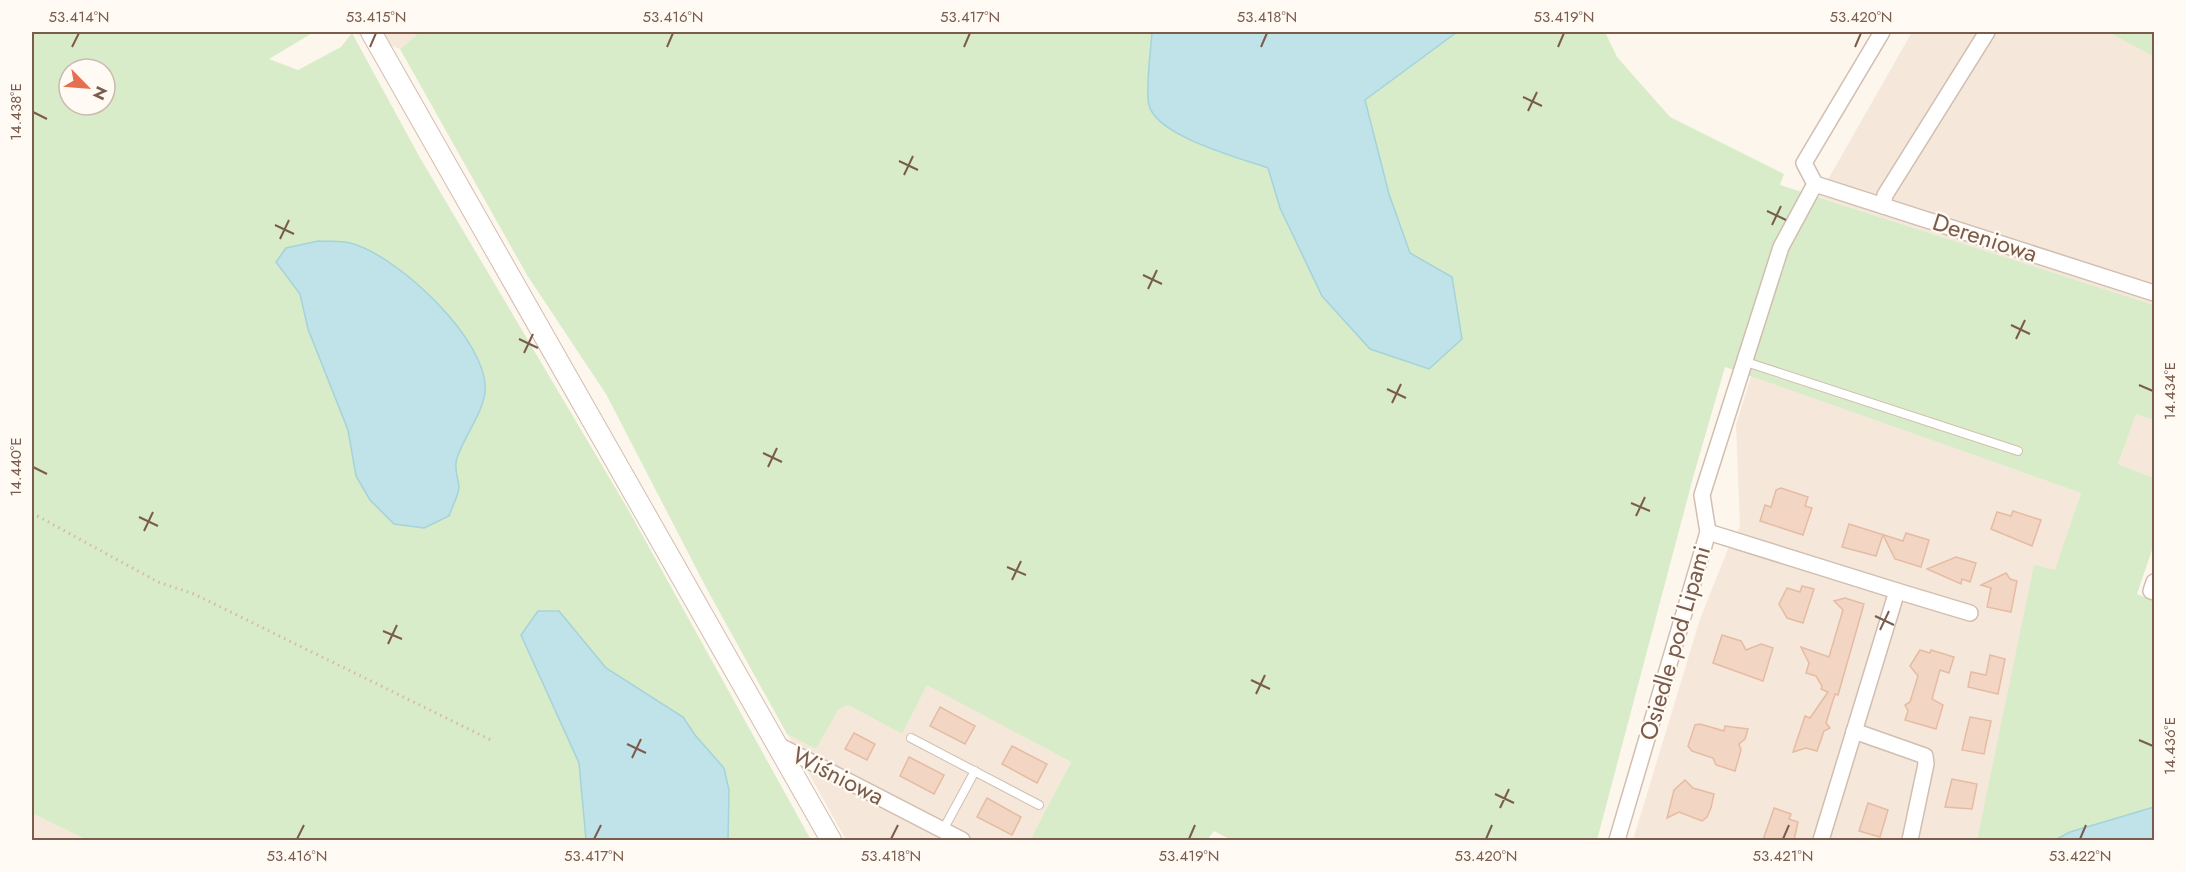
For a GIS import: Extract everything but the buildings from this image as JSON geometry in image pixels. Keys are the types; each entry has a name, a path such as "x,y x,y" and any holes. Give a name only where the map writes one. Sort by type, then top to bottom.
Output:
{"street":[{"path":"371,32 831,840"},
{"path":"1708,532 1702,495 1743,361 1781,247 1815,184 1804,163 1882,32"},
{"path":"1883,206 1885,195 1987,32"},
{"name":"Dereniowa","path":"1815,184 2154,293"},
{"name":"Osiedle pod Lipami","path":"1617,840 1708,532 1970,613"},
{"path":"2154,582 2151,591 2154,592"},
{"path":"1821,840 1897,591"},
{"path":"1854,731 1925,756 1926,764 1910,840"},
{"name":"Wiśniowa","path":"778,745 962,840"}],"lane":[{"path":"1743,361 2018,452"},
{"path":"911,738 1039,805"},
{"path":"943,830 975,771"}],"path":[{"path":"32,513 158,582 194,594 493,741"}],"shaded area":[{"path":"351,32 420,32 400,49"},
{"path":"1912,32 2108,32 2154,57 2154,305 1818,197"},
{"path":"1751,376 2081,493 2056,572 2023,626 1977,840 1633,840 1700,619 1728,549 1740,527 1736,425"},
{"path":"2136,414 2154,420 2154,478 2118,464"},
{"path":"927,684 1071,762 1030,840 846,840 787,734 816,749 839,709 848,705 902,734"},
{"path":"32,813 87,840 32,840"}],"green space":[{"path":"32,32 314,32 269,59 298,70 341,47 352,33 419,156 629,511 811,840 87,840 32,813"},
{"path":"420,32 1152,32 1149,105 1209,148 1268,168 1280,208 1322,296 1452,277 1410,254 1389,194 1365,100 1457,32 1605,32 1617,57 1670,117 1784,174 1780,185 2154,305 2154,420 2136,414 2118,464 2154,478 2154,544 2137,594 2154,601 2154,840 1977,840 2034,565 2055,570 2081,493 1725,367 1694,474 1597,840 1231,840 1214,831 1207,840 1030,840 1071,762 927,685 902,734 848,705 839,709 816,749 787,734 709,593 606,394 527,275 400,49"},
{"path":"2108,32 2154,32 2154,57"}],"water":[{"path":"1152,32 1457,32 1365,100 1389,194 1410,253 1452,277 1462,339 1429,369 1370,349 1322,296 1280,208 1268,168 1182,136 1155,116 1148,98"},
{"path":"318,241 346,242 369,250 414,282 437,302 457,325 483,371 485,392 480,411 457,456 456,472 459,486 457,497 449,516 424,528 394,524 370,500 356,476 348,430 308,329 300,294 276,262 286,248"},
{"path":"538,611 559,611 606,668 683,717 695,735 724,768 729,790 728,840 586,840 579,763 521,635"},
{"path":"2154,807 2154,840 2055,840 2070,832"}]}
